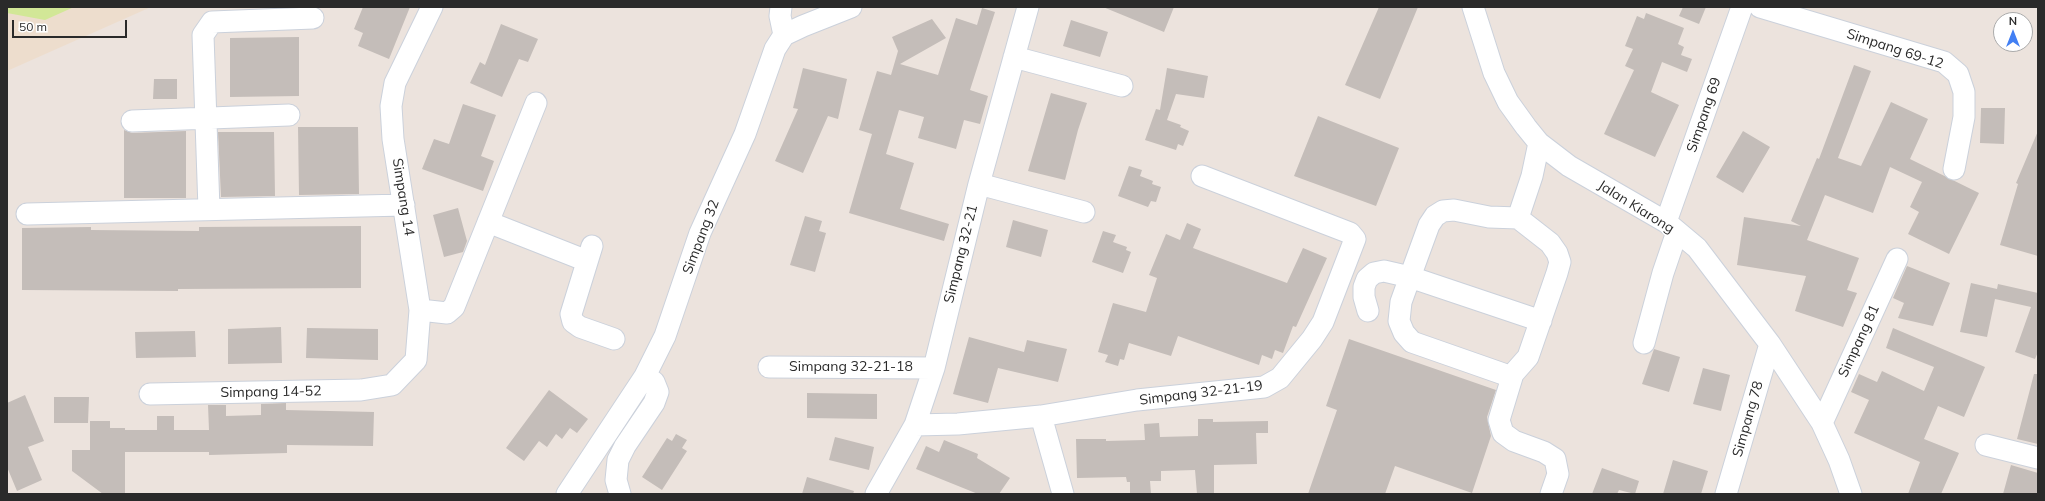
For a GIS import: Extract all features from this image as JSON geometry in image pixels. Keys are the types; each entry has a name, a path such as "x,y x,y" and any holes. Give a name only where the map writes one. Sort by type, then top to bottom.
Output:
{"street":[{"name":"Simpang 14","path":"392,385 416,360 420,310 393,140 391,106 395,83 432,7"},
{"path":"781,7 780,16 784,35 851,7"},
{"name":"Simpang 32-21","path":"876,494 915,425 934,368 979,184 1028,7"},
{"name":"Jalan Kiarong","path":"1473,7 1494,73 1508,102 1539,143 1569,166 1671,227 1697,248 1770,344 1822,423 1851,494"},
{"name":"Simpang 69","path":"1671,227 1742,7"},
{"name":"Simpang 69-12","path":"1760,7 1944,62 1958,74 1964,92 1964,116 1954,169"},
{"path":"209,209 203,35 212,22 222,14 313,18"},
{"name":"Simpang 32","path":"567,494 645,376 665,336 700,233 745,134 775,49 784,35"},
{"path":"1014,56 1122,86"},
{"path":"420,310 448,313 454,307 536,103"},
{"path":"132,121 289,115"},
{"path":"1518,218 1532,176 1539,143"},
{"name":"Simpang 32-21-19","path":"915,425 958,424 1041,416 1137,400 1264,387 1280,378 1312,339 1323,322 1355,239 1350,233 1202,176"},
{"path":"979,184 1084,212"},
{"path":"27,214 404,204"},
{"path":"1512,377 1412,342 1404,333 1399,321 1401,302 1429,226 1435,216 1443,211 1454,210 1489,217 1518,218 1550,243 1557,252 1560,262 1541,321 1528,357 1512,377 1499,420 1503,433 1514,441 1544,452 1555,459 1558,474 1552,494"},
{"path":"488,222 589,253 571,314 573,322 614,339"},
{"path":"1644,343 1663,273 1671,227"},
{"name":"Simpang 81","path":"1822,423 1897,259"},
{"path":"1368,312 1364,297 1364,287 1367,279 1374,273 1384,271 1410,277 1541,321"},
{"name":"Simpang 78","path":"1726,494 1770,344"},
{"name":"Simpang 32-21-18","path":"769,367 934,368"},
{"path":"620,494 616,480 618,460 625,446 654,403 658,392 654,382 645,376"},
{"name":"Simpang 14-52","path":"150,394 361,390 392,385"},
{"path":"1041,416 1063,494"},
{"path":"1986,445 2038,458"}],"shaded area":[{"path":"7,7 151,7 7,71"}],"green space":[{"path":"7,7 74,7 45,20 7,13"}],"building":[{"path":"363,7 410,7 389,59 358,46 363,33 354,29"},
{"path":"1103,7 1174,7 1164,32"},
{"path":"1379,7 1418,7 1380,99 1345,85"},
{"path":"1683,7 1706,7 1699,24 1679,16"},
{"path":"982,8 995,12 970,90 988,96 980,124 964,120 956,149 918,138 924,117 899,110 886,154 914,163 900,209 949,224 944,241 849,213 872,134 859,130 877,71 891,75 898,51 892,37 932,19 946,38 900,64 938,75 956,18 977,25"},
{"path":"1646,13 1684,28 1678,44 1684,47 1681,55 1692,59 1687,72 1662,62 1651,92 1679,105 1655,157 1604,134 1634,70 1625,66 1633,49 1625,46 1637,16 1644,19"},
{"path":"1071,20 1108,32 1100,57 1063,46"},
{"path":"501,24 538,39 528,62 519,59 502,97 470,83 480,62 485,65"},
{"path":"299,37 299,96 230,97 230,38"},
{"path":"1854,65 1871,71 1838,158 1861,166 1891,102 1928,119 1910,159 1979,193 1949,254 1908,234 1919,212 1910,207 1922,182 1890,167 1873,213 1825,195 1807,240 1859,258 1847,290 1857,293 1843,327 1795,311 1806,276 1737,265 1744,217 1801,226 1791,221 1817,158 1819,159"},
{"path":"803,68 847,79 838,119 828,116 803,173 775,161 798,109 793,108"},
{"path":"1167,68 1208,76 1204,98 1176,94 1167,120 1181,125 1180,127 1189,131 1183,146 1178,144 1176,150 1145,140 1156,109 1160,110"},
{"path":"154,79 177,79 177,99 153,99"},
{"path":"1051,93 1087,103 1078,130 1065,180 1028,171"},
{"path":"463,104 496,115 481,156 494,161 483,191 422,169 434,139 449,144"},
{"path":"1981,108 2005,108 2004,144 1980,143"},
{"path":"1318,116 1399,148 1376,206 1294,176"},
{"path":"298,127 358,127 359,194 299,195"},
{"path":"124,130 132,133 186,131 186,198 124,198"},
{"path":"1743,131 1770,147 1743,193 1716,177"},
{"path":"2038,131 2038,256 2000,245 2018,184 2016,183"},
{"path":"218,132 274,132 275,196 221,197"},
{"path":"1129,166 1142,170 1140,176 1153,181 1152,184 1161,187 1156,202 1151,201 1148,207 1118,196"},
{"path":"458,208 467,241 463,252 444,257 433,215"},
{"path":"805,216 822,221 819,231 826,233 815,272 790,265"},
{"path":"1013,220 1048,230 1041,257 1006,247"},
{"path":"1187,223 1201,229 1193,248 1287,283 1303,248 1327,258 1296,327 1293,326 1283,353 1275,350 1272,359 1262,355 1259,365 1178,336 1171,356 1129,343 1124,360 1120,359 1118,366 1105,362 1108,355 1098,352 1113,303 1146,312 1157,278 1149,275 1166,234 1180,240"},
{"path":"361,226 361,288 178,289 178,291 22,290 22,228 91,227 91,230 199,231 199,227"},
{"path":"1103,231 1116,235 1113,242 1127,247 1126,250 1131,252 1123,273 1092,262"},
{"path":"1907,266 1950,283 1933,326 1898,318 1904,303 1893,298"},
{"path":"1971,283 1997,289 1998,284 2038,293 2038,352 2035,359 2015,352 2031,307 1995,299 1987,337 1960,332"},
{"path":"281,327 282,363 228,364 228,329"},
{"path":"307,328 378,329 378,360 306,358"},
{"path":"1893,328 1985,367 1964,417 1938,406 1924,439 1959,453 1941,494 1908,494 1920,462 1854,433 1869,400 1851,392 1859,374 1877,382 1882,371 1924,391 1934,367 1886,348"},
{"path":"195,331 196,357 136,358 135,332"},
{"path":"969,337 1024,352 1027,340 1067,349 1058,382 998,368 988,403 953,394"},
{"path":"1349,339 1496,390 1487,417 1491,436 1472,493 1395,466 1385,494 1308,494 1337,410 1326,406"},
{"path":"1654,349 1680,357 1669,392 1642,384"},
{"path":"1703,368 1730,375 1721,411 1693,404"},
{"path":"2034,374 2038,374 2038,444 2017,439"},
{"path":"549,390 588,419 577,433 570,428 562,439 556,434 547,447 539,441 524,461 506,448"},
{"path":"807,393 877,394 877,419 807,418"},
{"path":"25,395 44,441 28,447 42,480 17,491 7,467 7,403"},
{"path":"54,397 89,397 88,423 54,423"},
{"path":"286,403 286,410 374,412 373,446 287,445 287,453 209,455 209,452 125,452 125,494 103,494 72,471 72,450 90,450 90,421 110,421 110,428 125,428 125,430 157,430 157,416 174,416 174,430 209,430 208,405 226,405 226,416 261,415 261,404"},
{"path":"1198,419 1213,419 1213,422 1268,421 1268,433 1256,433 1257,464 1214,465 1214,494 1197,494 1195,470 1161,471 1161,481 1150,481 1151,494 1130,494 1130,482 1127,482 1126,477 1077,478 1076,439 1106,439 1106,441 1145,440 1144,424 1159,423 1160,437 1198,436"},
{"path":"676,434 687,440 682,448 687,451 662,490 642,477 667,438 672,441"},
{"path":"835,437 874,447 869,470 829,460"},
{"path":"944,440 978,454 977,458 1010,478 999,494 978,494 916,469 926,446 939,452"},
{"path":"1673,460 1708,471 1701,494 1663,494"},
{"path":"2011,465 2038,473 2038,494 2003,494"},
{"path":"1602,468 1639,481 1635,494 1619,490 1617,494 1592,494"},
{"path":"807,477 854,491 853,494 802,494"}]}
